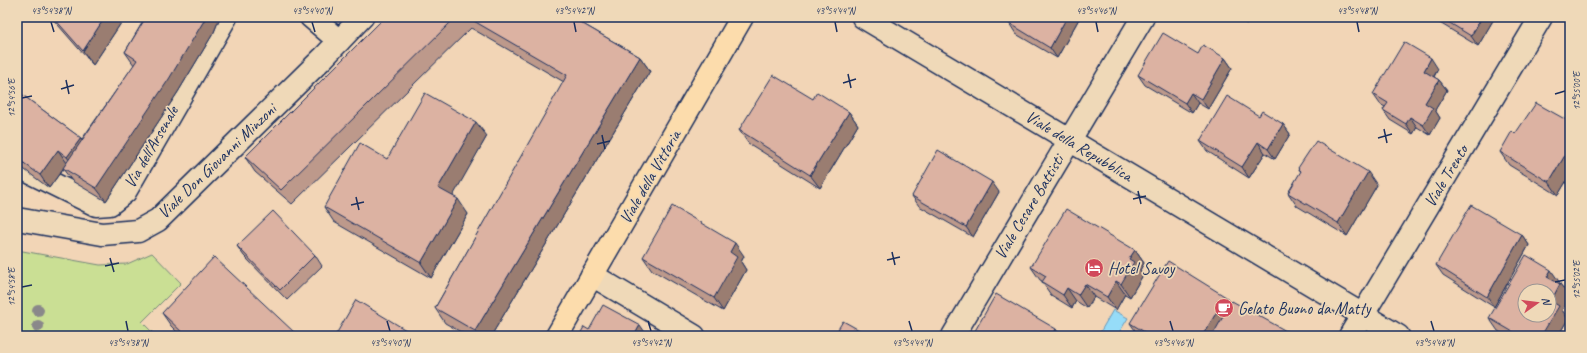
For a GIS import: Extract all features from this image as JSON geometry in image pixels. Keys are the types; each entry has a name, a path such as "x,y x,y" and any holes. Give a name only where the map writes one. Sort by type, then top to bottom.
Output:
{"main road":[{"name":"Viale della Vittoria","path":"557,336 742,17"}],"street":[{"name":"Via dell'Arsenale","path":"17,166 96,205 110,204 125,192 226,17"},
{"path":"311,17 339,41"},
{"name":"Viale Don Giovanni Minzoni","path":"17,219 102,234 138,231 158,220 362,17"},
{"name":"Viale della Repubblica","path":"863,17 1398,336"},
{"name":"Viale Cesare Battisti","path":"953,336 1143,17"},
{"name":"Viale Trento","path":"1350,336 1541,17"},
{"path":"592,276 694,336"}],"green space":[{"path":"17,250 100,265 127,264 152,253 181,283 142,322 156,336 17,336"}],"water":[{"path":"1113,310 1128,318 1117,336 1098,336"}],"building":[{"path":"53,17 105,17 83,51"},
{"path":"146,17 202,17 205,19 169,79 96,188 63,168 137,60 125,52"},
{"path":"385,17 456,17 281,190 245,157"},
{"path":"467,17 571,17 640,57 475,331 435,308 567,75"},
{"path":"1013,17 1067,17 1050,48 1009,23"},
{"path":"1440,17 1482,17 1471,36"},
{"path":"1163,33 1198,54 1203,45 1225,58 1201,99 1191,93 1185,103 1138,75"},
{"path":"1404,42 1431,58 1424,71 1439,80 1425,103 1433,108 1423,125 1410,117 1406,124 1383,110 1388,103 1373,94"},
{"path":"773,75 813,99 817,92 849,112 810,175 739,130"},
{"path":"17,91 81,138 67,157 58,150 40,175 17,158"},
{"path":"425,93 476,122 438,188 458,199 421,263 324,207 360,143 387,159"},
{"path":"1227,96 1259,116 1262,111 1283,124 1268,149 1258,142 1242,167 1200,141"},
{"path":"1536,103 1570,122 1570,147 1549,182 1500,152 1512,131 1515,134"},
{"path":"1316,141 1368,172 1338,223 1288,193 1301,171 1298,168"},
{"path":"938,150 992,182 966,227 912,196"},
{"path":"1471,205 1522,235 1487,297 1436,265"},
{"path":"672,206 735,243 730,252 737,257 714,298 643,257"},
{"name":"Hotel Savoy","path":"1066,209 1135,250 1129,259 1134,262 1121,284 1116,281 1107,297 1085,284 1078,295 1067,288 1063,295 1042,282 1046,276 1031,267"},
{"path":"273,211 315,255 280,290 237,246"},
{"path":"1526,255 1551,270 1547,277 1560,284 1557,290 1557,283 1517,283 1517,323 1549,323 1541,336 1520,336 1489,318"},
{"path":"214,257 295,333 292,336 186,336 162,313"},
{"path":"1168,261 1226,297 1202,336 1151,336 1130,323"},
{"path":"996,294 1056,329 1052,336 972,336"},
{"path":"356,300 416,336 335,336"},
{"path":"1232,301 1288,332 1285,336 1212,336"},
{"path":"603,305 640,325 634,336 579,336 584,327 589,330"},
{"path":"843,321 870,336 834,336"}],"place":[{"name":"Hotel Savoy","path":"1094,268"},
{"name":"Gelato Buono da Matty","path":"1224,308"}]}
